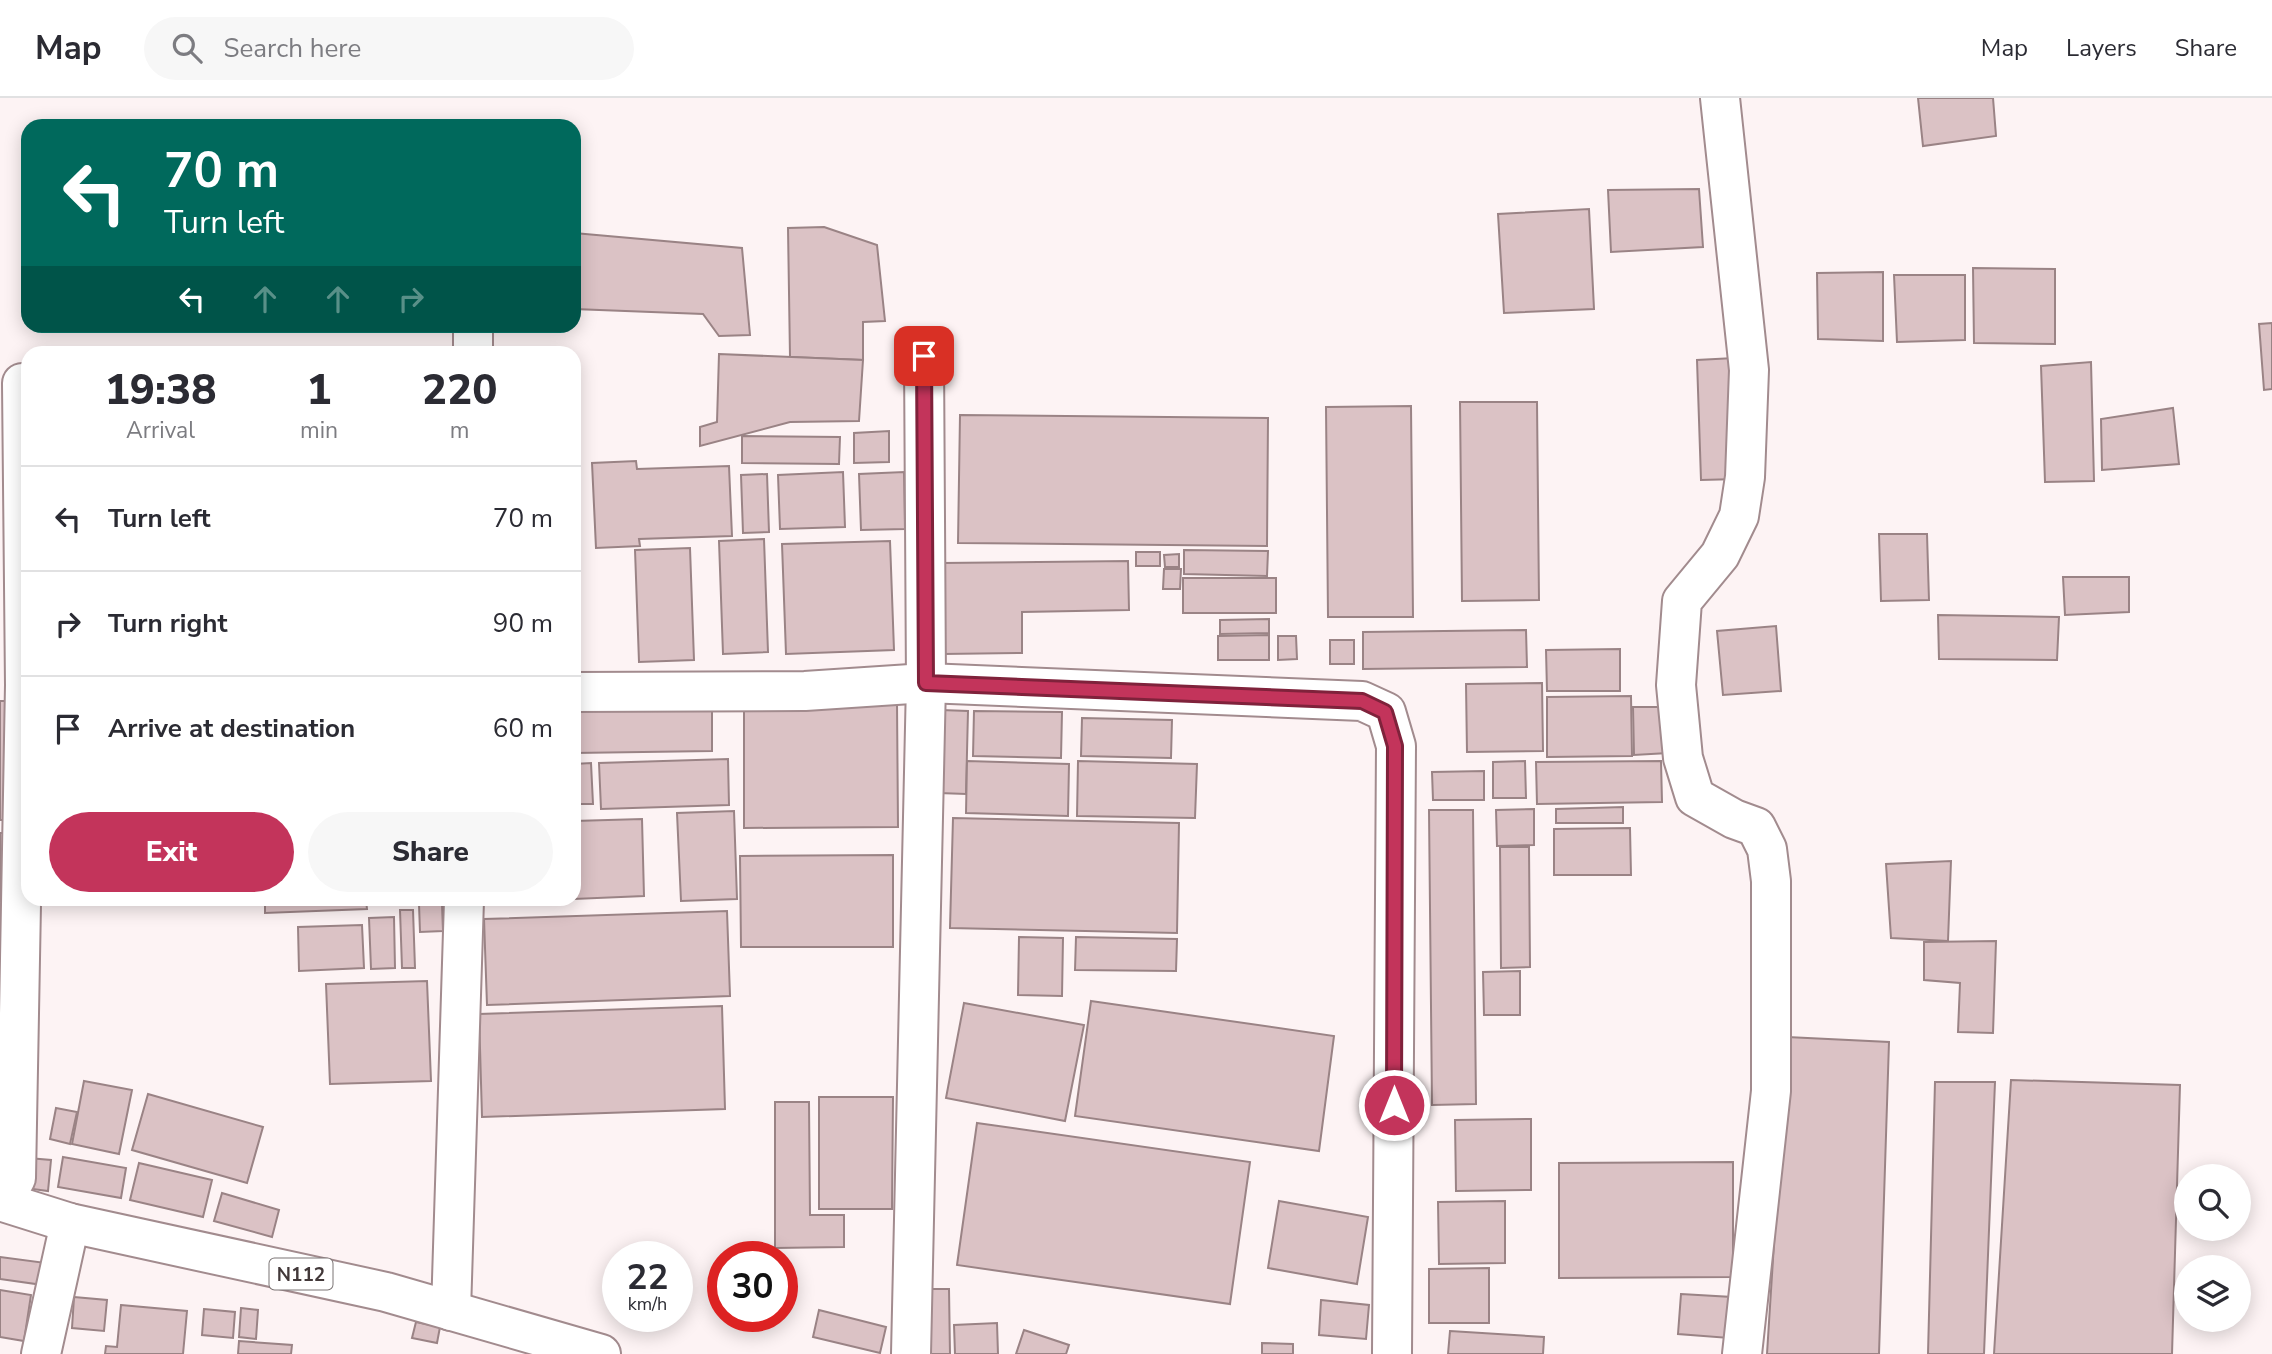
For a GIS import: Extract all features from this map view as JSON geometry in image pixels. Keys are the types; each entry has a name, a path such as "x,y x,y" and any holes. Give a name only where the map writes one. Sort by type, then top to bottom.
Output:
{"main road":[{"path":"1720,98 1749,370 1745,477 1740,516 1720,555 1682,601 1675,685 1683,758 1695,797 1734,819 1756,827 1767,849 1771,881 1771,1091 1741,1354"},
{"path":"911,1354 926,683 924,356"},
{"path":"2,1202 16,1178 21,458"},
{"path":"581,692 805,691 926,683 1362,701 1385,712 1395,746 1392,1354"},
{"path":"451,1311 464,906"},
{"name":"N112","path":"2,1202 70,1223 386,1292 601,1354"},
{"path":"41,1354 70,1223"}],"building":[{"path":"1918,98 1993,98 1996,136 1923,146"},
{"path":"1699,189 1703,247 1611,252 1608,190"},
{"path":"1589,209 1594,309 1504,313 1498,214"},
{"path":"824,227 877,245 885,321 863,322 863,360 790,357 788,228"},
{"path":"581,234 742,248 750,335 719,336 703,314 581,309"},
{"path":"1973,268 2055,269 2055,344 1974,343"},
{"path":"1883,272 1883,341 1818,339 1817,273"},
{"path":"1894,275 1965,275 1965,340 1897,342"},
{"path":"2272,323 2272,389 2264,390 2259,324"},
{"path":"719,354 863,360 859,421 790,422 700,446 700,427 717,422"},
{"path":"1734,358 1738,479 1701,480 1697,360"},
{"path":"2091,362 2094,481 2045,482 2041,366"},
{"path":"1460,402 1537,402 1539,600 1462,601"},
{"path":"1411,406 1413,617 1328,617 1326,407"},
{"path":"2173,408 2179,464 2102,470 2101,419"},
{"path":"960,415 1268,418 1267,546 958,543"},
{"path":"889,431 889,462 854,463 854,433"},
{"path":"742,436 840,437 839,464 742,463"},
{"path":"636,461 637,469 729,466 732,536 639,539 640,546 596,548 592,463"},
{"path":"843,472 845,527 780,529 778,475"},
{"path":"904,472 905,529 861,530 859,474"},
{"path":"767,474 769,532 743,533 741,475"},
{"path":"1879,534 1927,534 1929,600 1881,601"},
{"path":"764,539 768,652 723,654 719,541"},
{"path":"890,541 894,650 786,654 782,544"},
{"path":"690,548 694,660 639,662 635,550"},
{"path":"1184,550 1268,551 1267,576 1184,574"},
{"path":"1136,552 1160,552 1160,566 1136,566"},
{"path":"1179,554 1179,567 1165,567 1164,555"},
{"path":"1128,561 1129,610 1022,612 1022,653 943,654 942,563"},
{"path":"1164,569 1181,569 1180,589 1163,589"},
{"path":"2063,577 2129,577 2129,612 2065,615"},
{"path":"1183,578 1276,578 1276,613 1183,613"},
{"path":"1938,615 2059,617 2057,660 1939,659"},
{"path":"1269,619 1269,633 1220,634 1220,620"},
{"path":"1776,626 1781,691 1723,695 1717,631"},
{"path":"1526,630 1527,667 1363,669 1363,632"},
{"path":"1269,635 1269,660 1218,660 1218,636"},
{"path":"1278,636 1296,636 1297,659 1278,660"},
{"path":"1330,640 1354,640 1354,664 1330,664"},
{"path":"1620,649 1620,691 1547,691 1546,650"},
{"path":"1542,683 1543,751 1467,752 1466,684"},
{"path":"1631,696 1632,756 1547,757 1547,697"},
{"path":"0,701 17,701 16,820 0,820"},
{"path":"897,703 898,827 744,828 744,704"},
{"path":"712,707 712,751 581,753 581,709"},
{"path":"1633,707 1667,707 1668,753 1634,755"},
{"path":"941,710 968,711 966,794 939,793"},
{"path":"974,711 1062,712 1061,758 973,756"},
{"path":"1082,718 1172,720 1171,758 1081,756"},
{"path":"728,759 729,805 601,809 599,763"},
{"path":"967,761 1069,764 1068,816 966,813"},
{"path":"1078,761 1197,764 1195,818 1077,816"},
{"path":"1525,761 1526,798 1493,798 1493,762"},
{"path":"1661,761 1662,802 1537,804 1536,762"},
{"path":"591,763 593,804 581,804 581,764"},
{"path":"1484,771 1484,800 1433,800 1432,772"},
{"path":"1623,807 1623,823 1556,823 1556,809"},
{"path":"1534,809 1534,845 1497,846 1496,810"},
{"path":"1429,810 1473,810 1476,1104 1432,1105"},
{"path":"734,811 737,899 681,901 677,813"},
{"path":"953,818 1179,823 1177,933 950,928"},
{"path":"642,819 644,896 581,899 581,821"},
{"path":"1630,828 1631,875 1554,875 1554,829"},
{"path":"0,833 12,833 12,901 0,901"},
{"path":"1500,847 1529,847 1530,967 1501,968"},
{"path":"893,855 893,947 741,947 740,856"},
{"path":"1951,861 1948,941 1891,938 1886,864"},
{"path":"265,906 367,906 367,909 265,913"},
{"path":"419,906 442,906 443,931 420,932"},
{"path":"400,910 413,910 415,968 402,968"},
{"path":"727,911 730,996 487,1005 484,919"},
{"path":"394,917 395,968 371,969 369,918"},
{"path":"362,925 364,968 299,971 298,927"},
{"path":"1019,937 1063,938 1062,996 1018,995"},
{"path":"1076,937 1177,939 1176,971 1075,970"},
{"path":"1996,941 1993,1033 1958,1032 1960,983 1924,980 1924,942"},
{"path":"1520,971 1520,1015 1484,1015 1483,972"},
{"path":"427,981 431,1081 330,1084 326,984"},
{"path":"1091,1001 1334,1036 1319,1151 1075,1116"},
{"path":"964,1003 1084,1025 1065,1121 946,1098"},
{"path":"722,1006 725,1109 482,1117 479,1014"},
{"path":"1787,1037 1889,1042 1879,1354 1767,1354"},
{"path":"2011,1080 2180,1085 2178,1164 2174,1164 2175,1241 2172,1354 1994,1354"},
{"path":"84,1081 132,1090 119,1154 72,1144"},
{"path":"1935,1082 1995,1082 1984,1354 1928,1354"},
{"path":"148,1094 263,1127 247,1183 132,1150"},
{"path":"819,1097 893,1097 892,1209 819,1209"},
{"path":"775,1102 809,1102 810,1215 844,1215 844,1247 798,1248 798,1241 775,1241"},
{"path":"56,1108 77,1112 70,1144 50,1139"},
{"path":"1531,1119 1531,1190 1456,1191 1455,1120"},
{"path":"977,1123 1250,1162 1230,1304 957,1265"},
{"path":"63,1157 126,1168 121,1198 58,1187"},
{"path":"28,1158 51,1160 48,1191 25,1188"},
{"path":"1733,1162 1733,1277 1559,1278 1559,1163"},
{"path":"139,1163 212,1180 203,1217 130,1200"},
{"path":"222,1193 279,1210 272,1237 214,1221"},
{"path":"1279,1201 1368,1217 1357,1284 1268,1268"},
{"path":"1505,1201 1505,1263 1439,1264 1438,1202"},
{"path":"0,1257 46,1263 43,1285 0,1279"},
{"path":"1489,1268 1489,1323 1429,1323 1429,1269"},
{"path":"929,1289 949,1289 950,1354 930,1354"},
{"path":"0,1290 31,1295 24,1341 0,1337"},
{"path":"1681,1294 1732,1297 1729,1338 1678,1334"},
{"path":"74,1297 107,1300 104,1331 72,1328"},
{"path":"1321,1300 1369,1305 1366,1339 1319,1335"},
{"path":"121,1305 187,1311 183,1354 105,1354 106,1346 117,1347"},
{"path":"241,1308 258,1310 256,1339 239,1337"},
{"path":"204,1309 235,1312 233,1338 202,1335"},
{"path":"819,1310 886,1327 880,1353 813,1337"},
{"path":"416,1322 440,1327 437,1343 412,1338"},
{"path":"997,1323 998,1354 955,1354 954,1325"},
{"path":"1024,1330 1069,1345 1066,1354 1016,1354"},
{"path":"1450,1331 1544,1337 1543,1354 1448,1354"},
{"path":"239,1341 292,1345 291,1354 238,1354"},
{"path":"1262,1343 1293,1344 1293,1354 1262,1354"}],"route":[{"path":"924,356 926,683 1362,701 1385,712 1395,746 1394,1105"}]}
